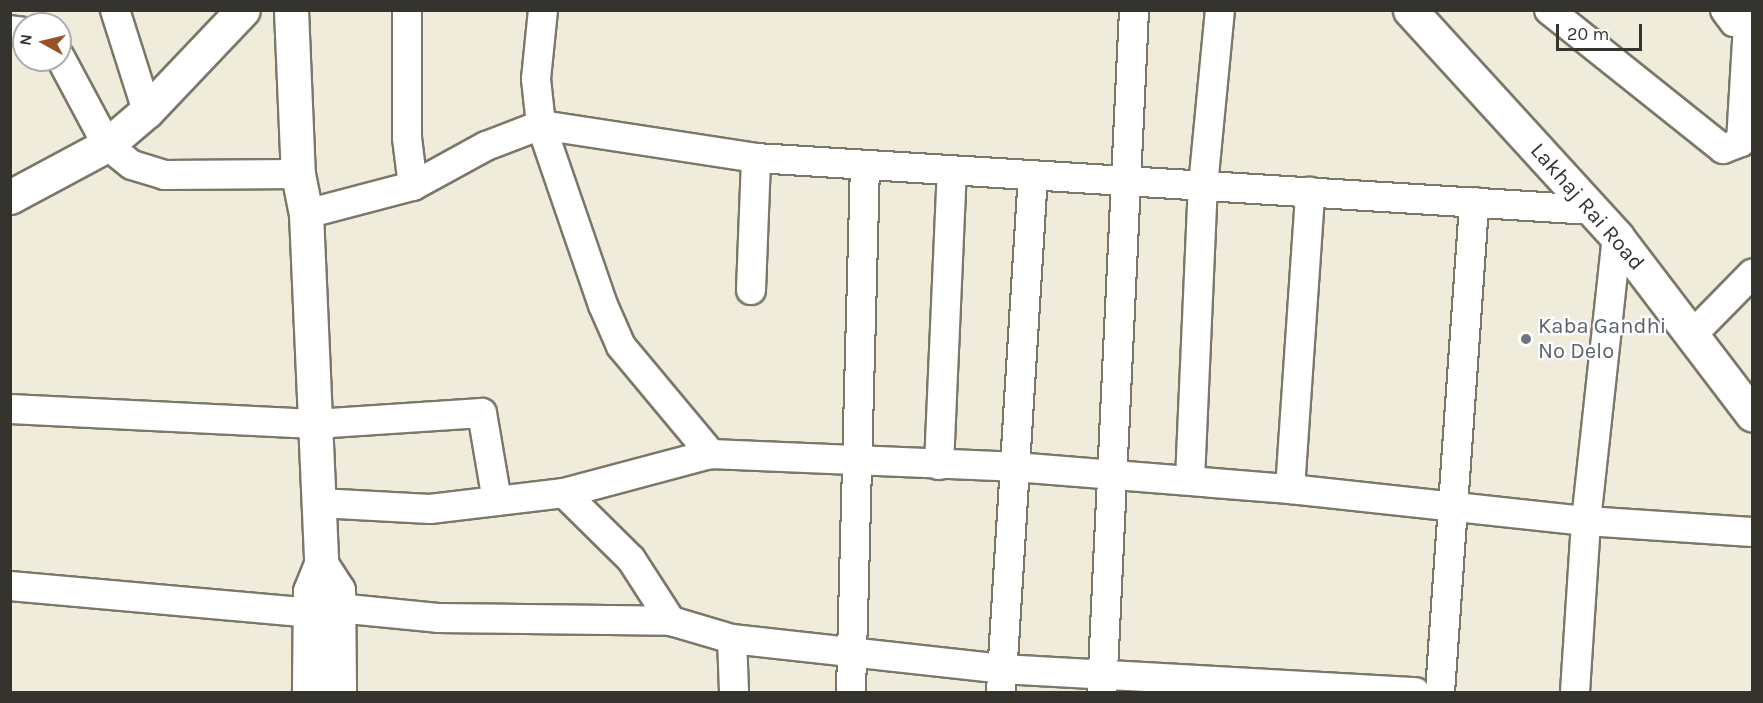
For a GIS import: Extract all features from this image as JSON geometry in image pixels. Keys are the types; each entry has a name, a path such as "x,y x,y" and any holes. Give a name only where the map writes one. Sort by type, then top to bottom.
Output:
{"street":[{"path":"115,10 147,111"},
{"path":"10,197 107,145 147,111 243,10"},
{"path":"291,10 298,174 306,214 321,564 338,590 324,611 309,693"},
{"path":"407,10 406,138 413,186"},
{"path":"543,10 536,79 541,125 621,346 711,454"},
{"path":"1103,684 1134,10"},
{"path":"1190,480 1203,186 1220,10"},
{"name":"Lakhaj Rai Road","path":"1410,10 1617,237 1752,414"},
{"path":"1549,10 1723,149 1741,142 1742,20"},
{"path":"68,72 107,145 132,165 164,175 298,174"},
{"path":"306,214 413,186 486,146 541,125 756,158 1592,210"},
{"path":"751,290 756,158"},
{"path":"851,693 859,460 865,165"},
{"path":"939,465 952,170"},
{"path":"1001,681 1033,175"},
{"path":"1290,489 1310,192"},
{"path":"1440,693 1455,506 1474,202"},
{"path":"1575,693 1586,521 1617,237"},
{"path":"1692,335 1752,274"},
{"path":"10,409 315,424 482,413 497,501"},
{"path":"319,503 430,509 564,493 711,454 1016,467 1190,480 1586,521 1752,532"},
{"path":"564,493 631,559 671,621"},
{"path":"10,586 438,618 671,621 732,639 853,653 1001,681 1415,693"},
{"path":"324,611 339,693"},
{"path":"732,639 734,693"}],"place":[{"name":"Kaba Gandhi No Delo","path":"1526,339"}]}
